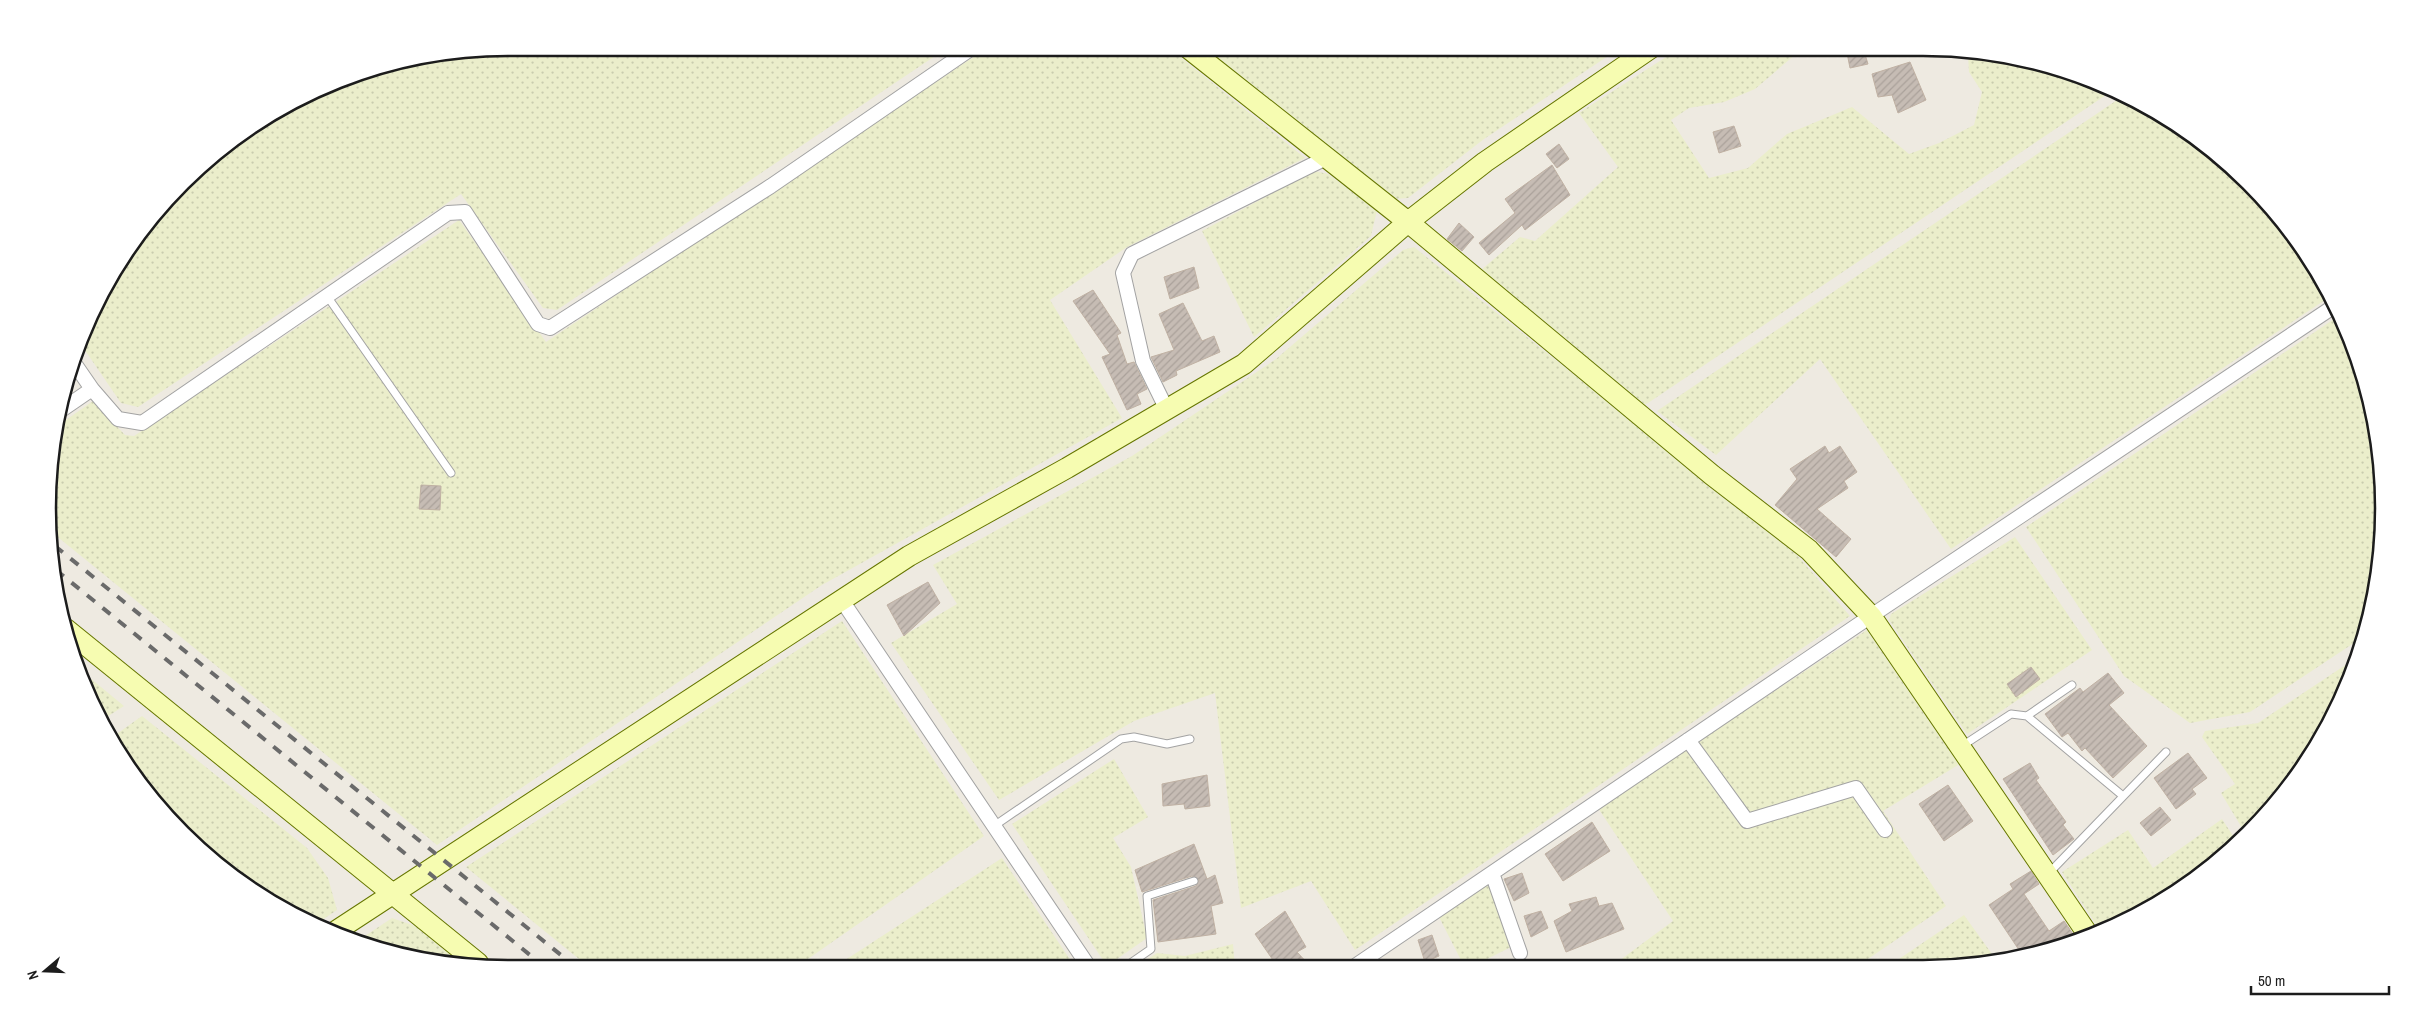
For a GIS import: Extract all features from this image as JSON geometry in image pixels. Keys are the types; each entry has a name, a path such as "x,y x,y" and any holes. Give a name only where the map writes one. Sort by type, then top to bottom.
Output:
{"street":[{"path":"78,369 92,389 118,419 142,423 448,214 465,212 538,324 550,328 771,186 960,56"},
{"path":"1198,56 1408,222 1712,475 1809,550 1871,616 2085,929"},
{"path":"341,928 909,556 1167,410 1244,364 1408,222 1485,162 1639,56"},
{"path":"1167,410 1143,361 1123,273 1132,254 1326,158"},
{"path":"1364,960 1871,616 2329,310"},
{"path":"69,405 92,389"},
{"path":"841,599 1084,960"},
{"path":"75,637 471,958"},
{"path":"1688,740 1747,821 1856,788 1885,830"},
{"path":"1492,874 1520,953"}],"lane":[{"path":"327,296 451,473"},
{"path":"2027,716 2072,685"},
{"path":"1960,747 2011,714 2027,716 2123,796"},
{"path":"994,826 1121,739 1134,737 1167,744 1190,738"},
{"path":"2047,875 2166,752"},
{"path":"1135,960 1151,948 1147,896 1194,882"}],"green space":[{"path":"935,56 557,310 543,308 461,194 138,407 121,403 85,350 103,308 132,257 168,210 210,168 257,132 308,103 335,91 363,80 420,65 478,57"},
{"path":"975,56 1179,56 1305,158 1127,247 1050,300 1122,418 822,585 437,845 57,536 57,478 65,421 93,401 125,435 134,436 459,220 546,342"},
{"path":"1214,56 1608,56 1484,139 1408,198 1394,199"},
{"path":"1668,56 1794,56 1755,89 1724,102 1689,108 1671,120 1709,178 1748,168 1787,134 1852,107 1909,154 1939,143 1974,125 1982,92 1969,72 1968,59 2011,65 2040,72 2068,80 2106,95 1645,405 1481,270 1520,237 1535,241 1618,167 1579,113"},
{"path":"2117,100 2174,132 2221,168 2263,210 2281,233 2299,257 2324,301 1951,549 1820,359 1716,455 1657,411"},
{"path":"1314,171 1328,174 1377,210 1371,236 1254,337 1202,231"},
{"path":"1414,247 1788,545 1850,616 1355,950 1311,881 1241,908 1215,693 1134,721 999,800 891,643 957,604 933,565 1132,456 1276,359 1403,250"},
{"path":"2333,320 2351,363 2359,391 2371,449 2374,478 2374,538 2371,567 2366,596 2354,643 2250,712 2190,723 2124,676 2026,527"},
{"path":"2015,537 2092,650 1967,734 1889,620 1891,614"},
{"path":"842,621 984,836 806,960 580,960 466,867"},
{"path":"1870,628 1963,762 1883,811 1946,906 1866,960 1620,960 1673,921 1598,808"},
{"path":"2347,664 2328,708 2299,759 2263,806 2242,827 2221,793 2235,784 2202,737 2205,731 2258,723"},
{"path":"90,678 124,706 108,716"},
{"path":"142,716 307,848 328,878 337,910 323,920 308,913 257,884 210,848 168,806 132,759 117,734"},
{"path":"1114,759 1148,817 1113,838 1131,867 1147,938 1116,960 1103,960 1012,824"},
{"path":"2222,819 2233,836 2221,848 2174,884 2123,913 2096,925 2062,872 2128,830 2153,868"},
{"path":"1002,858 1070,960 845,960"},
{"path":"1494,880 1519,943 1485,960 1461,960 1439,917"},
{"path":"1964,915 1992,954 1953,959 1897,960"},
{"path":"392,918 421,928 455,957 420,951 364,936"},
{"path":"1233,944 1234,960 1146,960 1157,953 1185,956"}],"building":[{"path":"1848,56 1866,56 1868,64 1850,68"},
{"path":"1910,62 1926,100 1898,113 1892,95 1878,97 1872,74"},
{"path":"1734,126 1741,146 1719,153 1713,132"},
{"path":"1559,144 1569,159 1557,168 1546,154"},
{"path":"1552,165 1570,195 1525,230 1522,225 1489,255 1479,243 1515,213 1505,199"},
{"path":"1459,223 1474,237 1462,251 1447,239"},
{"path":"1194,267 1199,288 1170,299 1164,277"},
{"path":"1093,290 1121,333 1117,335 1127,364 1134,362 1147,389 1137,394 1141,404 1127,410 1102,357 1110,354 1073,301"},
{"path":"1183,303 1202,341 1214,336 1220,352 1176,371 1177,375 1163,382 1151,357 1174,350 1159,314"},
{"path":"1825,446 1829,453 1840,446 1857,472 1844,481 1848,488 1817,509 1851,539 1836,557 1775,505 1797,479 1790,469"},
{"path":"421,485 441,486 440,510 419,509"},
{"path":"928,582 940,603 904,636 887,605"},
{"path":"2031,667 2040,679 2016,697 2007,684"},
{"path":"2108,673 2124,693 2109,705 2147,746 2113,778 2085,748 2082,751 2068,733 2062,737 2045,714 2080,688 2083,692"},
{"path":"2188,753 2207,778 2192,789 2196,794 2176,809 2154,778"},
{"path":"2030,763 2039,778 2036,780 2066,822 2063,825 2074,839 2053,855 2003,779"},
{"path":"1207,775 1210,806 1185,809 1184,804 1163,806 1162,784"},
{"path":"1948,785 1973,821 1944,841 1919,804"},
{"path":"2160,807 2171,820 2151,836 2140,823"},
{"path":"1592,822 1610,851 1563,881 1545,854"},
{"path":"1194,844 1207,879 1215,875 1223,903 1211,906 1216,934 1158,942 1153,900 1196,886 1199,880 1192,876 1142,892 1135,870"},
{"path":"2031,871 2039,884 2024,894 2049,931 2064,921 2073,934 2018,949 1989,905 2013,889 2010,884"},
{"path":"1522,873 1529,893 1514,901 1504,879"},
{"path":"1596,897 1599,906 1612,903 1624,929 1566,952 1554,921 1572,911 1569,904"},
{"path":"1285,911 1306,947 1297,952 1304,960 1273,960 1255,934"},
{"path":"1541,911 1548,928 1531,937 1524,916"},
{"path":"1432,935 1439,956 1424,960 1418,940"}],"railway":[{"path":"58,548 567,960"},
{"path":"61,574 536,960"}]}
